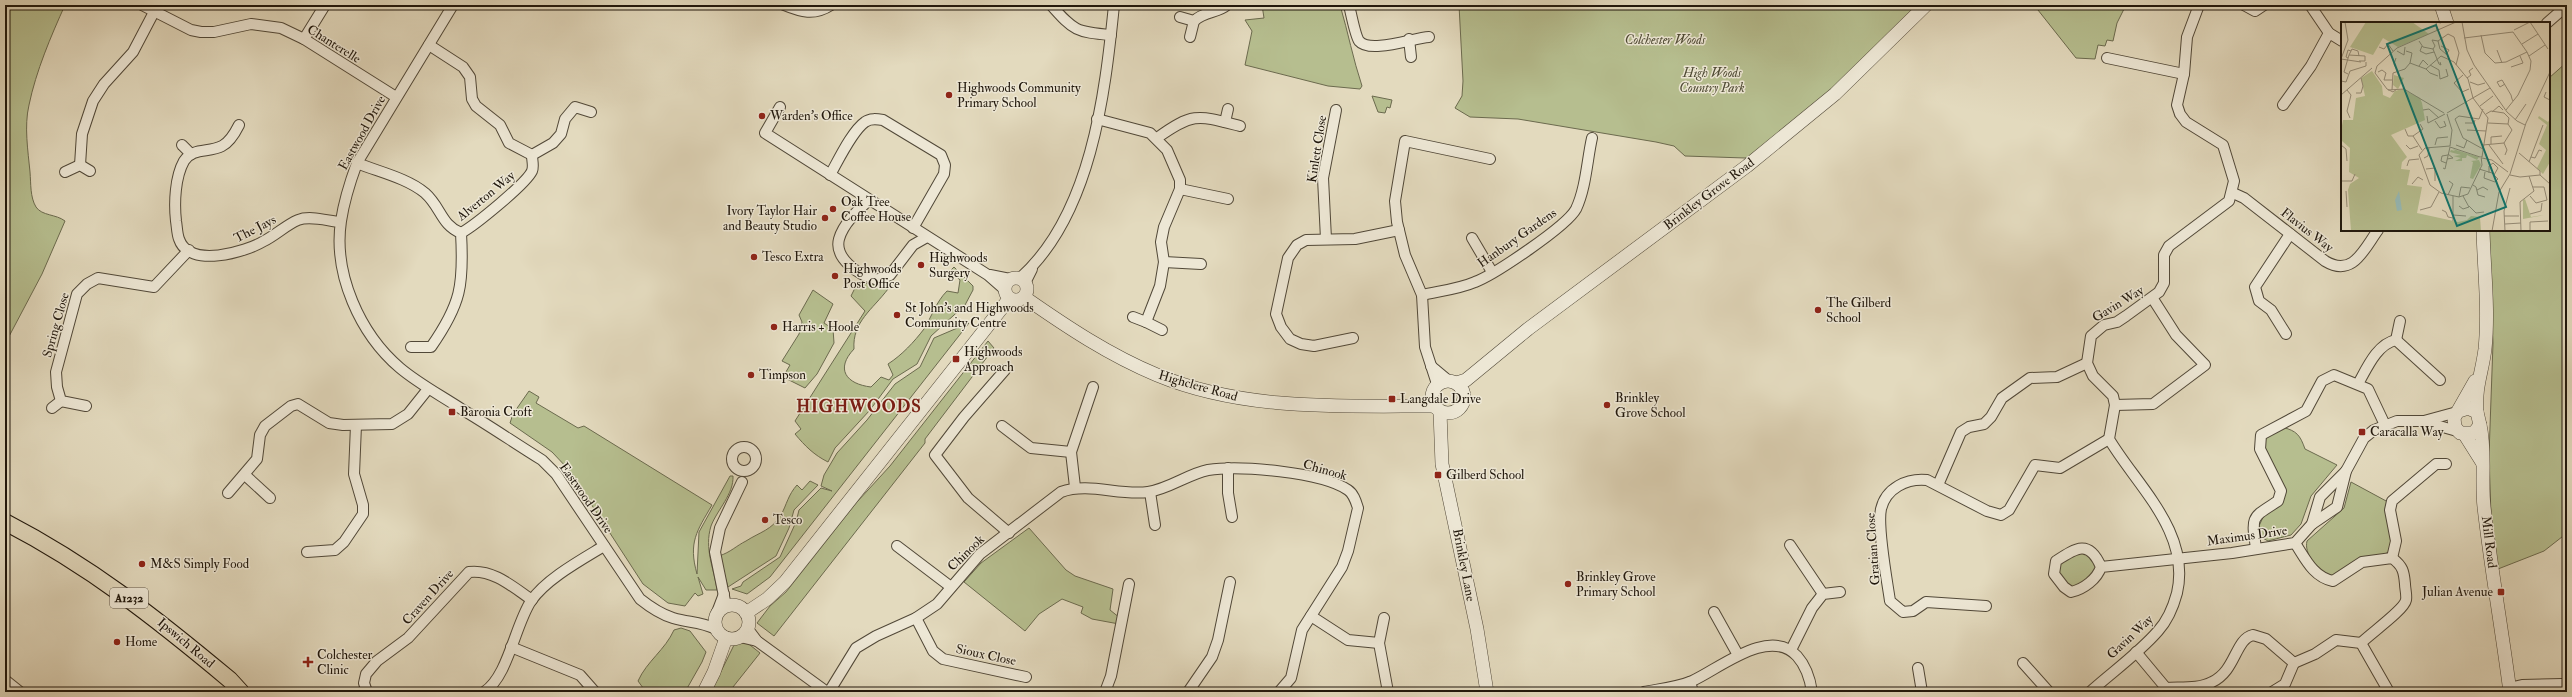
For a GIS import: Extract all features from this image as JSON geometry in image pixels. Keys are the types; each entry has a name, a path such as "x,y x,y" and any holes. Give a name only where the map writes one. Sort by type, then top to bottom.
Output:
{"main road":[{"name":"Ipswich Road","path":"5,522 51,547 142,607 230,680 241,692"}],"street":[{"name":"Chanterelle","path":"142,5 190,30 201,32 214,32 251,24 281,28 304,39 396,97"},
{"path":"304,39 325,5"},
{"name":"Eastwood Drive","path":"453,5 357,163 347,191 340,222 343,268 349,292 371,337 400,368 428,389 542,460 564,484 604,546 645,603 655,610 673,618 718,625"},
{"path":"784,5 801,12 814,12 831,5"},
{"path":"1051,5 1070,27 1088,33 1111,35"},
{"path":"746,613 767,599 785,582 1014,286 1034,265 1058,232 1082,179 1097,119 1111,35 1114,5"},
{"path":"1190,36 1194,21 1204,14 1222,9 1227,5"},
{"path":"1349,5 1358,40 1364,45 1379,47 1409,39 1429,37"},
{"name":"Brinkley Grove Road","path":"1445,396 1466,380 1478,368 1747,166 1835,94 1926,5"},
{"path":"2199,5 2187,37 2184,74 2177,105 2180,114 2186,122 2223,145 2229,158 2234,181 2232,193"},
{"path":"2244,5 2255,11 2264,5"},
{"path":"2310,5 2330,33 2341,40"},
{"path":"2441,5 2447,22"},
{"path":"2548,22 2563,6"},
{"path":"80,165 82,134 94,101 104,84 133,52 154,12"},
{"path":"1180,17 1194,21"},
{"path":"2283,105 2311,66 2330,33"},
{"path":"1409,39 1411,57"},
{"path":"430,45 463,67 470,77 472,99 476,106 500,125 509,143 532,156 553,143 561,134 565,118 575,107 591,112"},
{"path":"2113,56 2122,62 2184,74"},
{"path":"780,107 765,133 988,275 1014,286"},
{"path":"1225,122 1228,109"},
{"name":"Kinlett Close","path":"1326,239 1323,178 1336,110"},
{"path":"1157,138 1188,118 1225,122 1240,126"},
{"path":"830,175 856,131 865,122 874,119 883,120 941,155 945,165 944,174 913,228"},
{"path":"1097,119 1138,128 1157,138 1174,163 1180,180 1180,190 1164,227 1161,242 1164,262 1160,286 1146,322"},
{"path":"189,250 179,240 175,212 180,172 191,154 223,146 235,140 239,125"},
{"name":"Hanbury Gardens","path":"1422,295 1476,282 1532,247 1570,218 1576,209 1581,194 1592,138"},
{"path":"1445,396 1431,366 1423,334 1422,295 1405,255 1399,230 1395,201 1405,141 1490,159"},
{"path":"182,145 191,154"},
{"name":"Alverton Way","path":"460,233 473,226 527,179 533,166 532,156"},
{"path":"357,163 412,185 424,192 434,201 445,223 460,233 462,265 458,301 446,326 431,347 411,347"},
{"path":"80,165 90,171"},
{"path":"65,172 80,165"},
{"path":"1180,190 1228,199"},
{"name":"Flavius Way","path":"2232,193 2244,198 2325,262 2339,268 2350,266 2377,231"},
{"name":"Gavin Way","path":"2087,363 2091,336 2104,326 2117,322 2153,299 2164,283 2164,255 2169,246 2229,201 2232,193"},
{"path":"869,200 847,224 839,239 839,250 843,260 856,269 874,278 890,276 913,244 927,237"},
{"name":"The Jays","path":"189,250 200,255 236,254 264,242 299,220 308,219 340,222"},
{"path":"1353,338 1314,346 1301,344 1290,339 1281,327 1276,314 1288,258 1296,245 1306,240 1354,239 1399,230"},
{"name":"Mill Road","path":"2483,231 2486,329 2476,392 2483,438 2482,462 2484,505 2509,690"},
{"path":"2286,334 2271,310 2259,301 2255,287 2256,282 2290,234"},
{"path":"1472,238 1492,272"},
{"name":"Spring Close","path":"61,401 56,387 56,372 77,294 87,284 98,278 154,287 189,250"},
{"path":"1164,262 1201,264"},
{"name":"Highclere Road","path":"1014,286 1015,301 1024,297 1091,342 1121,359 1158,376 1204,391 1230,397 1296,405 1394,406 1445,396"},
{"path":"2115,405 2153,404 2205,365 2176,335 2153,299"},
{"path":"1133,317 1162,330"},
{"path":"2396,340 2400,321"},
{"path":"2396,340 2440,380"},
{"path":"2358,384 2377,353 2388,342 2396,340"},
{"path":"1938,485 1962,432 1969,427 1984,424 1992,417 2002,398 2030,378 2057,377 2087,363 2094,376 2113,396 2115,405 2109,439"},
{"name":"Mill Road","path":"2458,412 2481,367"},
{"path":"1005,370 964,417 935,456 968,498 1009,533"},
{"path":"2256,548 2253,528 2255,518 2260,510 2278,501 2281,491 2260,449 2261,435 2306,411 2322,381 2328,376 2334,375 2368,389 2385,425"},
{"path":"1074,487 1071,452 1093,387"},
{"path":"228,493 245,475 257,459 260,435 265,426 291,406 298,404 329,423 356,425 392,424 401,420 428,389"},
{"name":"Brinkley Lane","path":"1445,396 1442,464 1477,629 1487,692"},
{"path":"52,408 61,401 76,406 86,406"},
{"path":"2468,408 2479,418 2474,433 2461,433 2454,422 2458,412 2468,408"},
{"name":"Maximus Drive","path":"2101,567 2178,559 2295,543 2312,524 2337,507 2346,471 2364,438 2385,425 2397,421 2424,421 2458,412"},
{"name":"Maximus Drive","path":"2424,421 2461,433"},
{"path":"306,552 335,550 344,542 363,514 363,505 354,474 356,425"},
{"path":"1002,426 1031,448 1071,452"},
{"name":"Mill Road","path":"2461,433 2482,462"},
{"name":"Gavin Way","path":"2090,692 2159,630 2171,614 2179,586 2178,559 2171,534 2162,516 2109,439"},
{"name":"Gratian Close","path":"1986,606 1926,602 1913,611 1903,612 1890,601 1882,527 1881,509 1884,502 1895,488 1909,481 1927,480 1987,511 2001,515 2009,510 2036,465 2060,468 2109,439"},
{"path":"2392,558 2396,541 2390,510 2392,501 2436,464 2446,464"},
{"path":"1228,468 1228,493 1232,517"},
{"name":"Chinook","path":"828,692 856,648 876,636 916,618 937,604 980,554 1061,492 1074,487 1128,493 1150,492 1191,475 1228,468 1269,470 1326,481 1349,490 1355,498 1358,508 1348,551 1342,567 1302,630 1292,678 1279,692"},
{"path":"704,692 714,672 718,625 725,600 715,552 720,528 742,482 746,470"},
{"name":"Maximus Drive","path":"2312,524 2320,497 2346,471"},
{"path":"245,475 270,498"},
{"path":"1150,492 1155,525"},
{"path":"2295,543 2315,573 2324,580 2333,581 2362,562 2392,558 2400,564 2404,572 2406,600 2401,610 2374,629 2361,643"},
{"path":"1790,545 1823,594"},
{"path":"484,692 499,674 532,600 559,576 604,546"},
{"path":"897,546 951,587"},
{"path":"2082,547 2088,549 2101,567 2098,576 2079,590 2071,592 2064,588 2054,574 2056,561 2076,548 2082,547"},
{"name":"Craven Drive","path":"367,692 364,683 366,674 376,662 413,633 469,572 479,571 494,575 532,600"},
{"path":"1188,692 1212,657 1218,640 1230,582"},
{"path":"1105,692 1111,676 1129,584"},
{"path":"1791,650 1812,608 1823,594 1840,592"},
{"path":"725,600 740,607 746,613"},
{"path":"1714,612 1738,655"},
{"path":"744,633 746,613"},
{"path":"1311,616 1348,640 1380,643"},
{"name":"Sioux Close","path":"916,618 933,651 943,659 1026,677"},
{"path":"1384,618 1380,643 1388,692"},
{"path":"718,625 744,633 828,692"},
{"path":"2136,652 2167,690 2212,683 2229,669 2242,641 2253,635 2266,639 2294,663"},
{"path":"2272,692 2285,684 2294,663 2315,654 2336,640 2361,643"},
{"path":"2361,643 2389,692"},
{"path":"1644,692 1691,687 1738,655 1760,647 1775,646 1791,650 1804,664 1812,692"},
{"path":"510,647 580,675 594,692"},
{"path":"2023,663 2049,692"},
{"path":"1918,668 1922,692"},
{"path":"5,680 20,692"},
{"path":"2509,690 2522,685 2562,684 2567,687"}],"green space":[{"path":"5,5 65,5 49,41 32,92 28,113 27,147 31,190 36,207 45,214 58,217 65,221 42,274 5,344"},
{"path":"1262,5 1340,5 1362,86 1360,89 1328,86 1245,65 1252,31 1245,20 1264,18"},
{"name":"High Woods Country Park","path":"1459,5 1917,5 1831,90 1754,155 1745,158 1685,156 1674,146 1656,142 1518,119 1470,117 1455,108 1462,96 1463,81"},
{"path":"2034,5 2126,5 2117,23 2113,41 2107,40 2105,46 2098,45 2095,59 2076,58"},
{"path":"2567,62 2567,533 2544,551 2498,569 2491,516 2489,455 2493,343 2489,231 2550,231 2550,77"},
{"path":"1372,96 1392,100 1390,108 1387,107 1385,113 1378,112"},
{"path":"954,267 973,286 973,290 965,305 931,336 917,364 893,379 870,410 835,448 828,462 814,453 795,434 801,429 795,421 865,311 851,296 857,284 863,283 887,286 888,289 860,323 854,339 854,349 848,356 845,363 844,369 850,379 855,383 871,387 881,377 889,380 893,375 888,364 903,352 920,334 934,309 947,291 958,293 960,280 950,271"},
{"path":"813,290 833,304 824,323 833,329 834,343 817,374 805,388 783,377 790,365 782,361 799,334 802,322 799,315"},
{"path":"969,323 770,577 747,594 732,589 741,586 743,582 780,557 796,522 799,510 821,488 832,491 821,486 824,475 837,453 867,420 895,384 920,367 934,338"},
{"path":"988,341 994,348 925,439 925,443 774,636 757,623 770,606 786,592 857,502 890,466"},
{"path":"529,391 539,397 536,403 578,428 584,426 712,505 698,530 694,545 694,563 697,574 699,532 730,476 733,476 731,489 711,526 709,534 710,558 717,590 706,590 698,577 703,594 698,596 695,593 685,606 668,603 643,584 569,470 552,452 510,423 513,414"},
{"path":"2282,427 2295,432 2305,449 2337,465 2311,496 2301,524 2291,535 2268,541 2261,537 2259,526 2265,513 2281,503 2263,446 2264,439"},
{"path":"810,481 818,485 794,510 789,528 776,556 728,587 719,556 730,551 774,524 781,515 797,485 802,490"},
{"path":"2351,482 2388,502 2391,541 2389,552 2336,576 2324,575 2314,564 2307,551 2307,541 2344,508"},
{"path":"1029,528 1066,570 1075,576 1113,589 1110,610 1120,618 1119,624 1092,619 1081,613 1083,607 1062,599 1039,614 1025,631 964,582 981,563"},
{"path":"2075,552 2085,553 2097,566 2096,573 2076,587 2069,585 2064,581 2058,568 2062,561"},
{"path":"681,628 690,631 706,652 702,662 685,692 646,692 638,681 651,661 666,644 674,630"},
{"path":"745,641 760,653 729,692 711,692 734,645"}],"place":[{"name":"Highwoods Community Primary School","path":"949,95"},
{"name":"Warden's Office","path":"762,116"},
{"name":"Oak Tree Coffee House","path":"833,209"},
{"name":"Ivory Taylor Hair and Beauty Studio","path":"825,218"},
{"name":"Tesco Extra","path":"754,257"},
{"name":"Highwoods Surgery","path":"921,265"},
{"name":"Highwoods Post Office","path":"835,276"},
{"name":"The Gilberd School","path":"1818,310"},
{"name":"St John's and Highwoods Community Centre","path":"897,315"},
{"name":"Harris + Hoole","path":"774,327"},
{"name":"Highwoods Approach","path":"956,359"},
{"name":"Timpson","path":"751,375"},
{"name":"Langdale Drive","path":"1392,399"},
{"name":"Brinkley Grove School","path":"1607,405"},
{"name":"Baronia Croft","path":"452,412"},
{"name":"Caracalla Way","path":"2362,432"},
{"name":"Gilberd School","path":"1438,475"},
{"name":"Tesco","path":"765,520"},
{"name":"M&S Simply Food","path":"142,564"},
{"name":"Brinkley Grove Primary School","path":"1568,584"},
{"name":"Julian Avenue","path":"2501,592"},
{"name":"Home","path":"117,642"},
{"name":"Colchester Clinic","path":"308,662"}],"district":[{"name":"HIGHWOODS","path":"859,406"}],"park label":[{"name":"Colchester Woods","path":"1665,40"}]}
